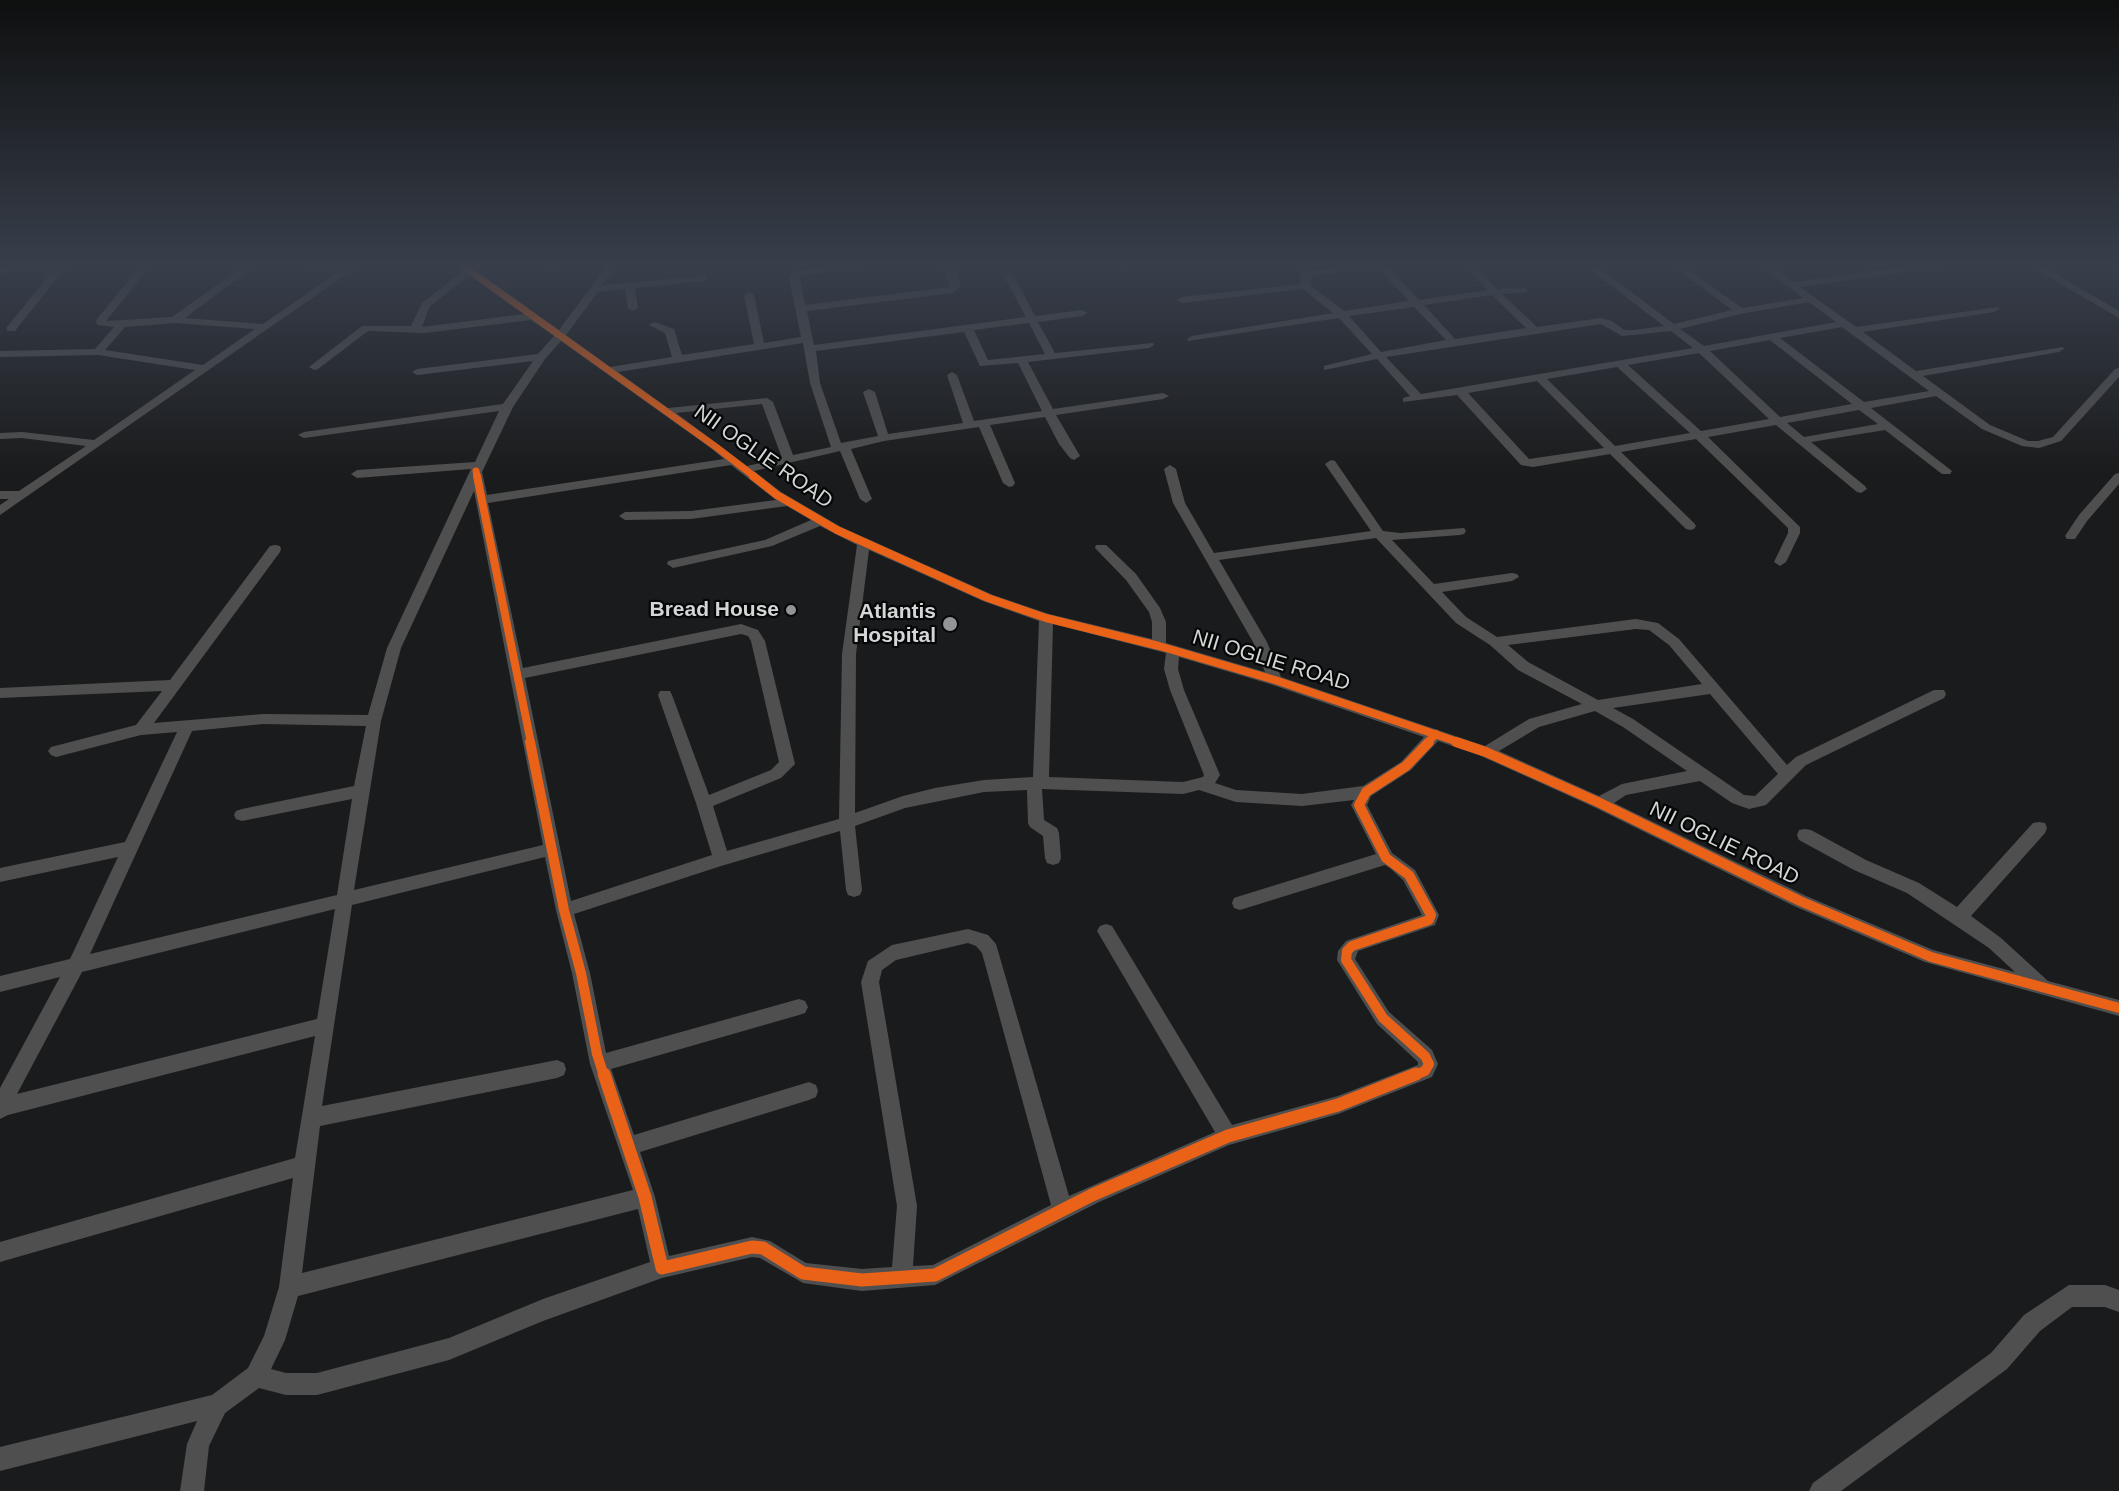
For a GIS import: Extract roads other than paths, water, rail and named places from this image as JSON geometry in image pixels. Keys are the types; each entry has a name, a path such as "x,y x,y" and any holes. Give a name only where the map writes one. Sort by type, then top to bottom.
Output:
{"street":[{"path":"98,352 114,334"},
{"path":"0,511 94,443 254,334"},
{"path":"314,367 359,334"},
{"name":"NII OGLIE ROAD","path":"557,334 667,411 788,502 864,543 988,598 1046,618 1166,648 1275,680 1486,752 1600,803 1790,897 1921,952 1974,970 2043,986 2119,1008"},
{"path":"0,1459 217,1405 256,1376 274,1340 290,1287 304,1165 361,791 374,721 394,648 507,407 541,357 562,334"},
{"path":"670,334 678,359"},
{"path":"757,334 760,347"},
{"path":"807,334 815,383 866,499"},
{"path":"609,370 760,347 919,334"},
{"path":"970,334 984,364 1149,345"},
{"path":"1041,334 1052,357"},
{"path":"1192,339 1226,334"},
{"path":"1360,334 1380,355 1413,399 1796,334"},
{"path":"1445,334 1453,342"},
{"path":"1328,368 1380,355 1516,334"},
{"path":"1679,334 1702,350 1777,420 1861,489"},
{"path":"1860,334 1998,434 2026,444 2039,445 2057,439 2119,371"},
{"path":"1772,337 1946,471"},
{"path":"1916,374 2059,350"},
{"path":"0,354 98,352 203,368"},
{"path":"417,372 541,357"},
{"path":"1022,361 1048,413 1074,456"},
{"path":"1620,364 1794,527 1794,533 1780,562"},
{"path":"952,375 970,425"},
{"path":"1540,378 1690,526"},
{"path":"1460,391 1525,462 1541,463 1940,392"},
{"path":"868,392 884,438"},
{"path":"482,500 738,466 884,438 1163,396"},
{"path":"667,411 763,400 767,402 788,458"},
{"path":"304,435 507,407"},
{"path":"983,423 1009,483"},
{"path":"1804,440 1886,426"},
{"path":"0,436 22,435 94,443"},
{"path":"1331,464 1379,534 1461,620 1495,642 1523,666 1628,723 1738,799 1749,802 1760,801 1802,761 1939,694"},
{"path":"357,474 477,468"},
{"path":"477,468 564,909 600,1064 645,1197 662,1268"},
{"path":"1170,469 1179,503 1260,642 1275,680"},
{"path":"2071,536 2083,518 2119,477"},
{"path":"0,495 22,495"},
{"path":"625,516 691,515 788,502"},
{"path":"673,564 768,543 820,521"},
{"path":"1212,557 1379,534 1400,537 1460,531"},
{"path":"854,890 847,823 849,654 864,543"},
{"path":"564,909 721,859 847,823 903,802 935,794 984,786 1037,784 1183,788 1208,782 1212,775 1177,690 1155,611 1131,577 1101,548"},
{"path":"141,729 274,549"},
{"path":"1430,590 1512,577"},
{"path":"1046,618 1036,824 1051,833 1053,858"},
{"path":"1495,642 1636,624 1653,626 1674,642 1787,775"},
{"path":"517,674 741,629 753,633 758,641 787,764 776,774 704,803"},
{"path":"0,693 174,685"},
{"path":"1486,752 1524,728 1595,706 1713,688"},
{"path":"665,695 704,803 721,859"},
{"path":"56,751 141,729 263,719 374,721"},
{"path":"1,1108 75,967 187,726"},
{"path":"1201,785 1236,796 1302,800 1366,792 1406,766 1436,734"},
{"path":"1600,803 1622,790 1703,774"},
{"path":"242,814 361,791"},
{"path":"256,1376 286,1384 317,1384 449,1349 543,1310 662,1268 752,1247 763,1248 803,1273 862,1280 935,1275 1092,1195 1228,1136 1338,1105 1425,1071 1429,1064 1425,1056 1383,1018 1346,960 1347,951 1352,946 1429,920 1431,915 1408,875 1397,864 1386,858 1359,805 1366,792"},
{"path":"1959,917 2039,828"},
{"path":"1806,835 1860,865 1913,888 1959,917 1995,943 2043,986"},
{"path":"0,875 129,848"},
{"path":"0,984 552,849"},
{"path":"1240,903 1386,858"},
{"path":"1106,931 1228,1136"},
{"path":"902,1278 907,1206 870,982 874,966 892,953 968,936 982,940 990,949 1063,1210"},
{"path":"600,1064 799,1007"},
{"path":"1,1108 325,1025"},
{"path":"311,1118 557,1069"},
{"path":"628,1146 809,1091"},
{"path":"0,1252 304,1165"},
{"path":"290,1287 645,1197"},
{"path":"1821,1491 1999,1361 2032,1323 2069,1296 2105,1296 2119,1301"},
{"path":"192,1491 198,1444 217,1405"}],"place":[{"name":"Bread House","path":"791,610"},
{"name":"Atlantis Hospital","path":"950,624"}]}
